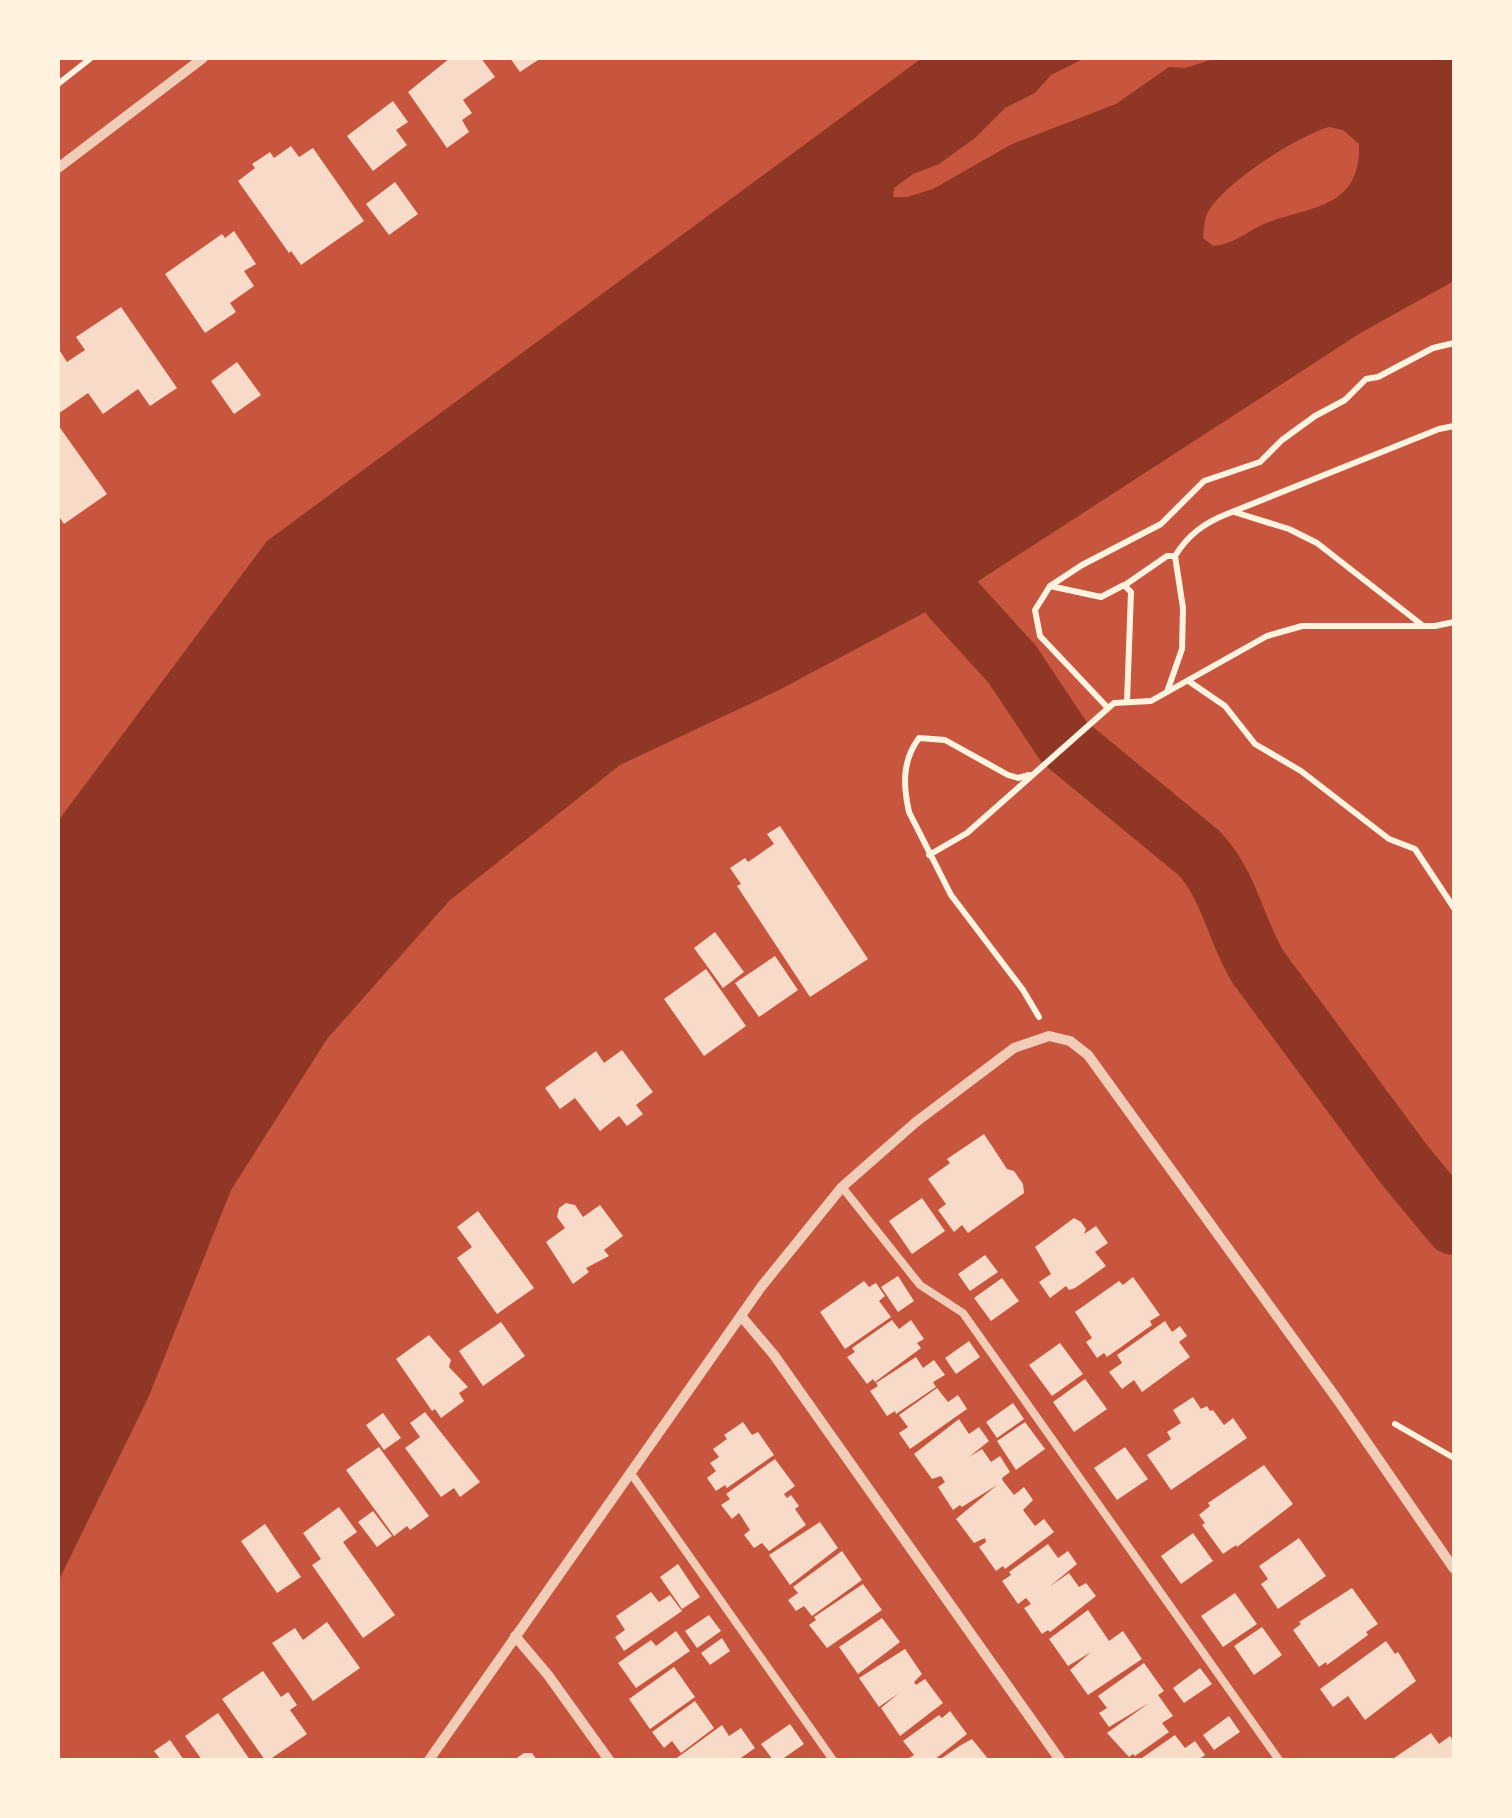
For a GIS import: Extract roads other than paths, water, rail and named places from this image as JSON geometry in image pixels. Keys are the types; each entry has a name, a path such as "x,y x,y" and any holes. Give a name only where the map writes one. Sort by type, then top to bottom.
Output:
{"street":[{"path":"58,168 203,58"},
{"path":"429,1760 630,1472 815,1217 842,1187 916,1122 1001,1056 1049,1036 1070,1041 1088,1055 1337,1399 1454,1569"},
{"path":"741,1316 774,1356 1060,1760"},
{"path":"515,1636 608,1760"}],"lane":[{"path":"842,1187 920,1285 963,1314 1279,1760"},
{"path":"630,1472 833,1760"}],"waterway":[{"path":"908,530 952,598 1012,664 1064,742 1199,853 1218,879 1258,967 1403,1163 1454,1225"}]}
